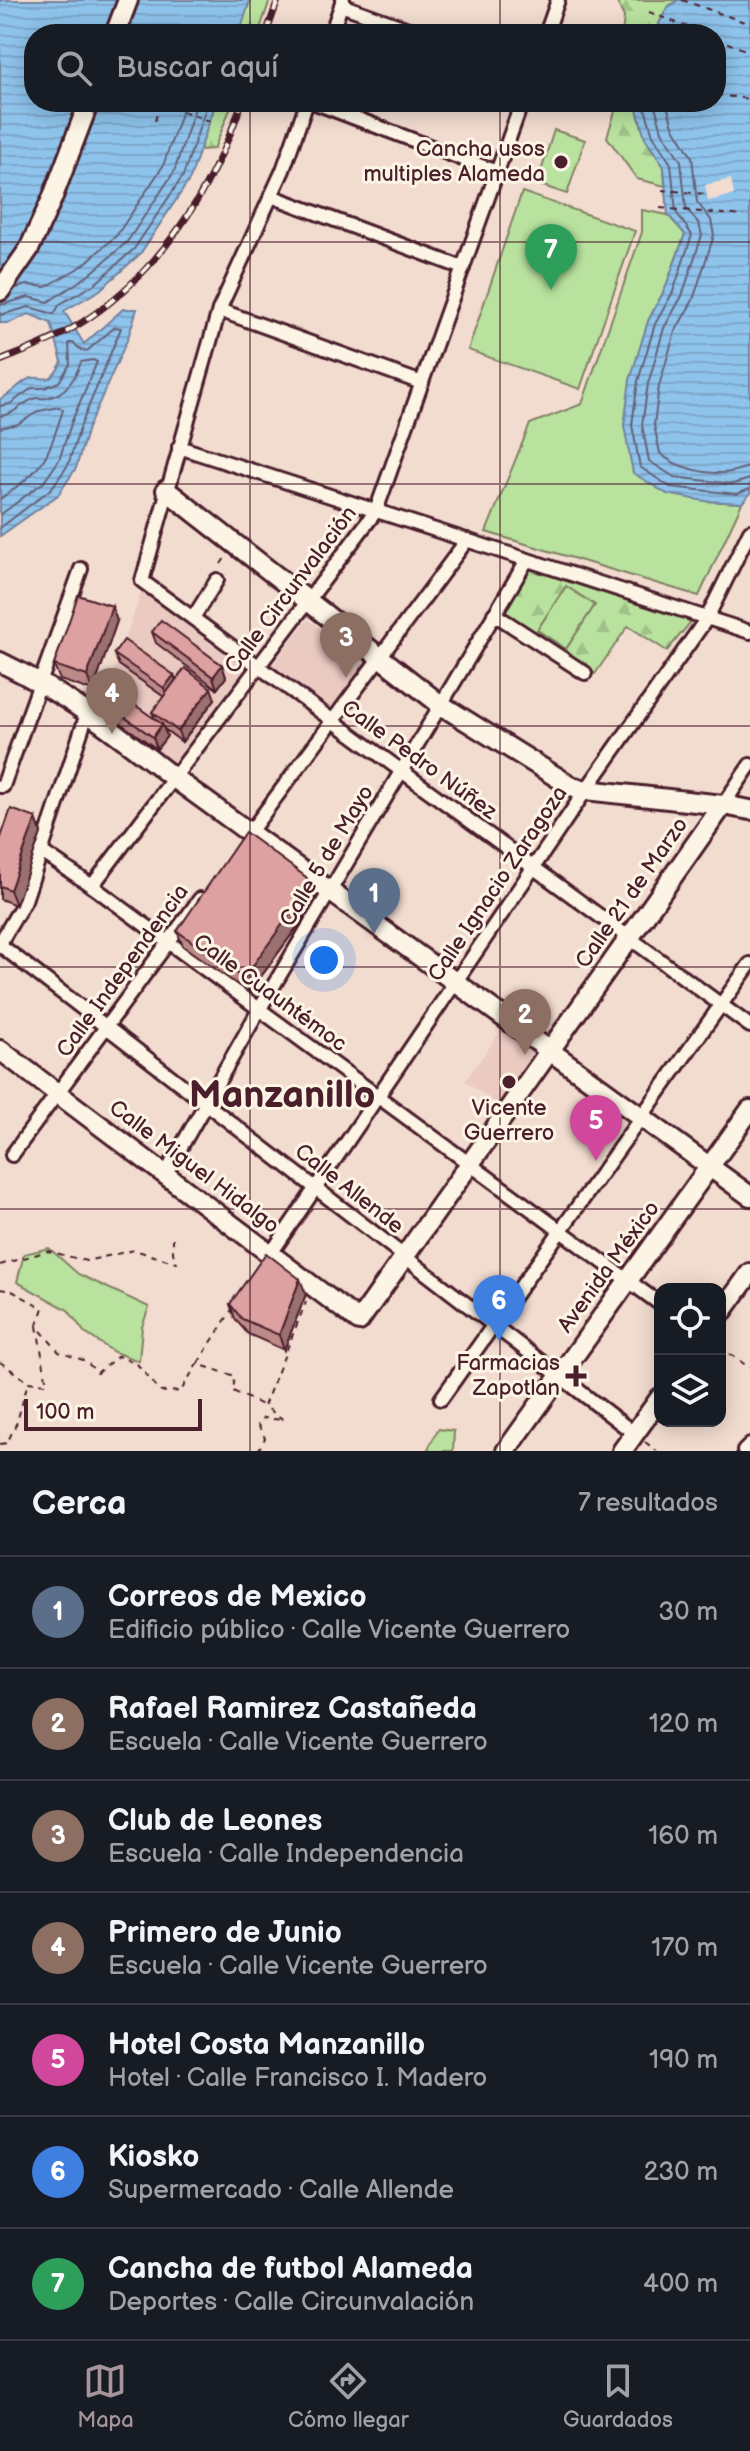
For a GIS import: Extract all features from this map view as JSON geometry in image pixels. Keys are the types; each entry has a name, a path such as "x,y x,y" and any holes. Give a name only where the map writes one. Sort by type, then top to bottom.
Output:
{"street":[{"path":"119,24 128,0"},
{"path":"550,24 558,0"},
{"path":"335,24 342,3 396,24"},
{"path":"0,291 29,249 85,112"},
{"path":"303,112 271,196 219,310 166,490 441,705 571,786 750,810"},
{"path":"339,112 497,172"},
{"name":"Calle Circunvalación","path":"92,886 376,511 518,112"},
{"path":"271,196 463,268"},
{"path":"219,310 422,383"},
{"path":"179,447 750,632"},
{"name":"Calle Pedro Núñez","path":"166,490 142,581 750,1026"},
{"name":"Calle Ignacio Zaragoza","path":"270,1255 586,790 707,618 750,531"},
{"path":"245,838 467,540"},
{"name":"Calle 5 de Mayo","path":"165,1175 259,1010 527,560"},
{"path":"0,786 3,786 42,682 81,569"},
{"path":"193,618 217,580"},
{"path":"494,614 585,673"},
{"path":"0,662 42,682 88,711 245,838 330,891 750,1196"},
{"path":"0,944 25,900 88,711"},
{"name":"Calle 21 de Marzo","path":"359,1321 750,765"},
{"name":"Calle Cuauhtémoc","path":"42,852 654,1300"},
{"name":"Calle Independencia","path":"12,1155 204,893"},
{"name":"Calle Allende","path":"0,944 635,1434"},
{"path":"441,1399 750,964"},
{"name":"Calle Miguel Hidalgo","path":"0,1050 359,1321"},
{"name":"Avenida México","path":"506,1451 750,1110"},
{"path":"726,1307 750,1273"},
{"path":"622,1451 654,1407"},
{"path":"744,1451 750,1445"}],"path":[{"path":"682,0 750,24"},
{"path":"649,12 680,24"},
{"path":"726,42 750,52"},
{"path":"726,96 750,99"},
{"path":"155,121 157,112"},
{"path":"186,112 210,121"},
{"path":"662,190 707,194"},
{"path":"660,208 744,216"},
{"path":"0,1265 48,1251 86,1261 134,1250 177,1263 173,1238"},
{"path":"264,1406 312,1287"},
{"path":"0,1289 12,1291 43,1308 37,1326 47,1384 28,1382 0,1362"},
{"path":"37,1326 59,1352 86,1361 97,1373 118,1356 137,1364 161,1392 181,1391 236,1304"},
{"path":"726,1351 750,1368"},
{"path":"197,1364 235,1376 233,1391 284,1420 263,1418 258,1425 265,1438 258,1451"},
{"path":"0,1444 7,1443 17,1422 28,1382"}],"shaded area":[{"path":"142,591 244,669 170,767 98,714"},
{"path":"308,619 368,666 332,713 271,666"},
{"path":"505,1025 537,1049 533,1056 538,1060 503,1108 465,1081"}],"green space":[{"path":"250,0 270,0 262,24 242,24"},
{"path":"616,0 678,0 667,8 659,24 623,24 624,17"},
{"path":"213,112 229,112 214,149 200,150"},
{"path":"615,112 638,112 645,138 664,167 665,186 637,179 607,137"},
{"name":"Cancha usos multiples Alameda","path":"554,130 585,140 567,194 537,184"},
{"path":"522,192 635,231 580,389 468,350"},
{"path":"642,210 668,215 685,234 665,289 648,321 705,501 742,503 699,596 486,532 530,424 582,404 642,232"},
{"path":"532,562 694,618 667,651 628,626 595,674 500,612","holes":["566,586 595,605 566,649 537,630"]},
{"path":"566,586 595,605 566,649 537,630"},
{"path":"49,1248 78,1274 149,1307 142,1327 139,1361 114,1352 85,1333 68,1310 17,1282 24,1254"},
{"path":"438,1429 454,1431 453,1451 427,1451"}],"water":[{"path":"0,0 250,0 242,24 24,24 24,112 213,112 190,179 140,254 100,290 64,311 84,344 123,309 137,309 128,338 88,428 76,468 58,495 0,536 0,399 29,379 53,376 62,362 51,323 29,314 9,323 0,323"},
{"path":"678,0 750,0 750,494 742,503 705,501 667,494 633,473 624,426 630,380 648,321 665,289 685,234 668,215 664,167 645,138 638,112 726,112 726,24 659,24 667,8"}],"pier":[{"path":"731,179 734,195 708,201 705,185"}],"building":[{"path":"78,595 112,606 87,676 54,665"},
{"path":"161,620 222,665 213,677 152,632"},
{"path":"124,640 174,675 164,688 114,654"},
{"path":"185,668 211,688 178,731 152,712"},
{"path":"108,686 162,724 153,737 99,699"},
{"path":"11,809 36,818 10,890 0,886 0,840"},
{"path":"245,832 310,883 244,978 177,931"},
{"path":"266,1253 300,1279 279,1335 242,1319 230,1304"}],"railway":[{"path":"270,24 278,0"},
{"path":"0,361 73,328 103,308 155,259 197,200 238,112"}],"place":[{"name":"Cancha usos multiples Alameda","path":"561,162"},
{"name":"Cancha de futbol Alameda","path":"551,290"},
{"name":"Club de Leones","path":"346,678"},
{"name":"Primero de Junio","path":"112,734"},
{"name":"Correos de Mexico","path":"374,934"},
{"name":"Rafael Ramirez Castañeda","path":"525,1055"},
{"name":"Vicente Guerrero","path":"509,1082"},
{"name":"Hotel Costa Manzanillo","path":"596,1161"},
{"name":"Kiosko","path":"499,1341"},
{"name":"Farmacias Zapotlan","path":"576,1376"}],"district":[{"name":"Manzanillo","path":"282,1095"}]}
